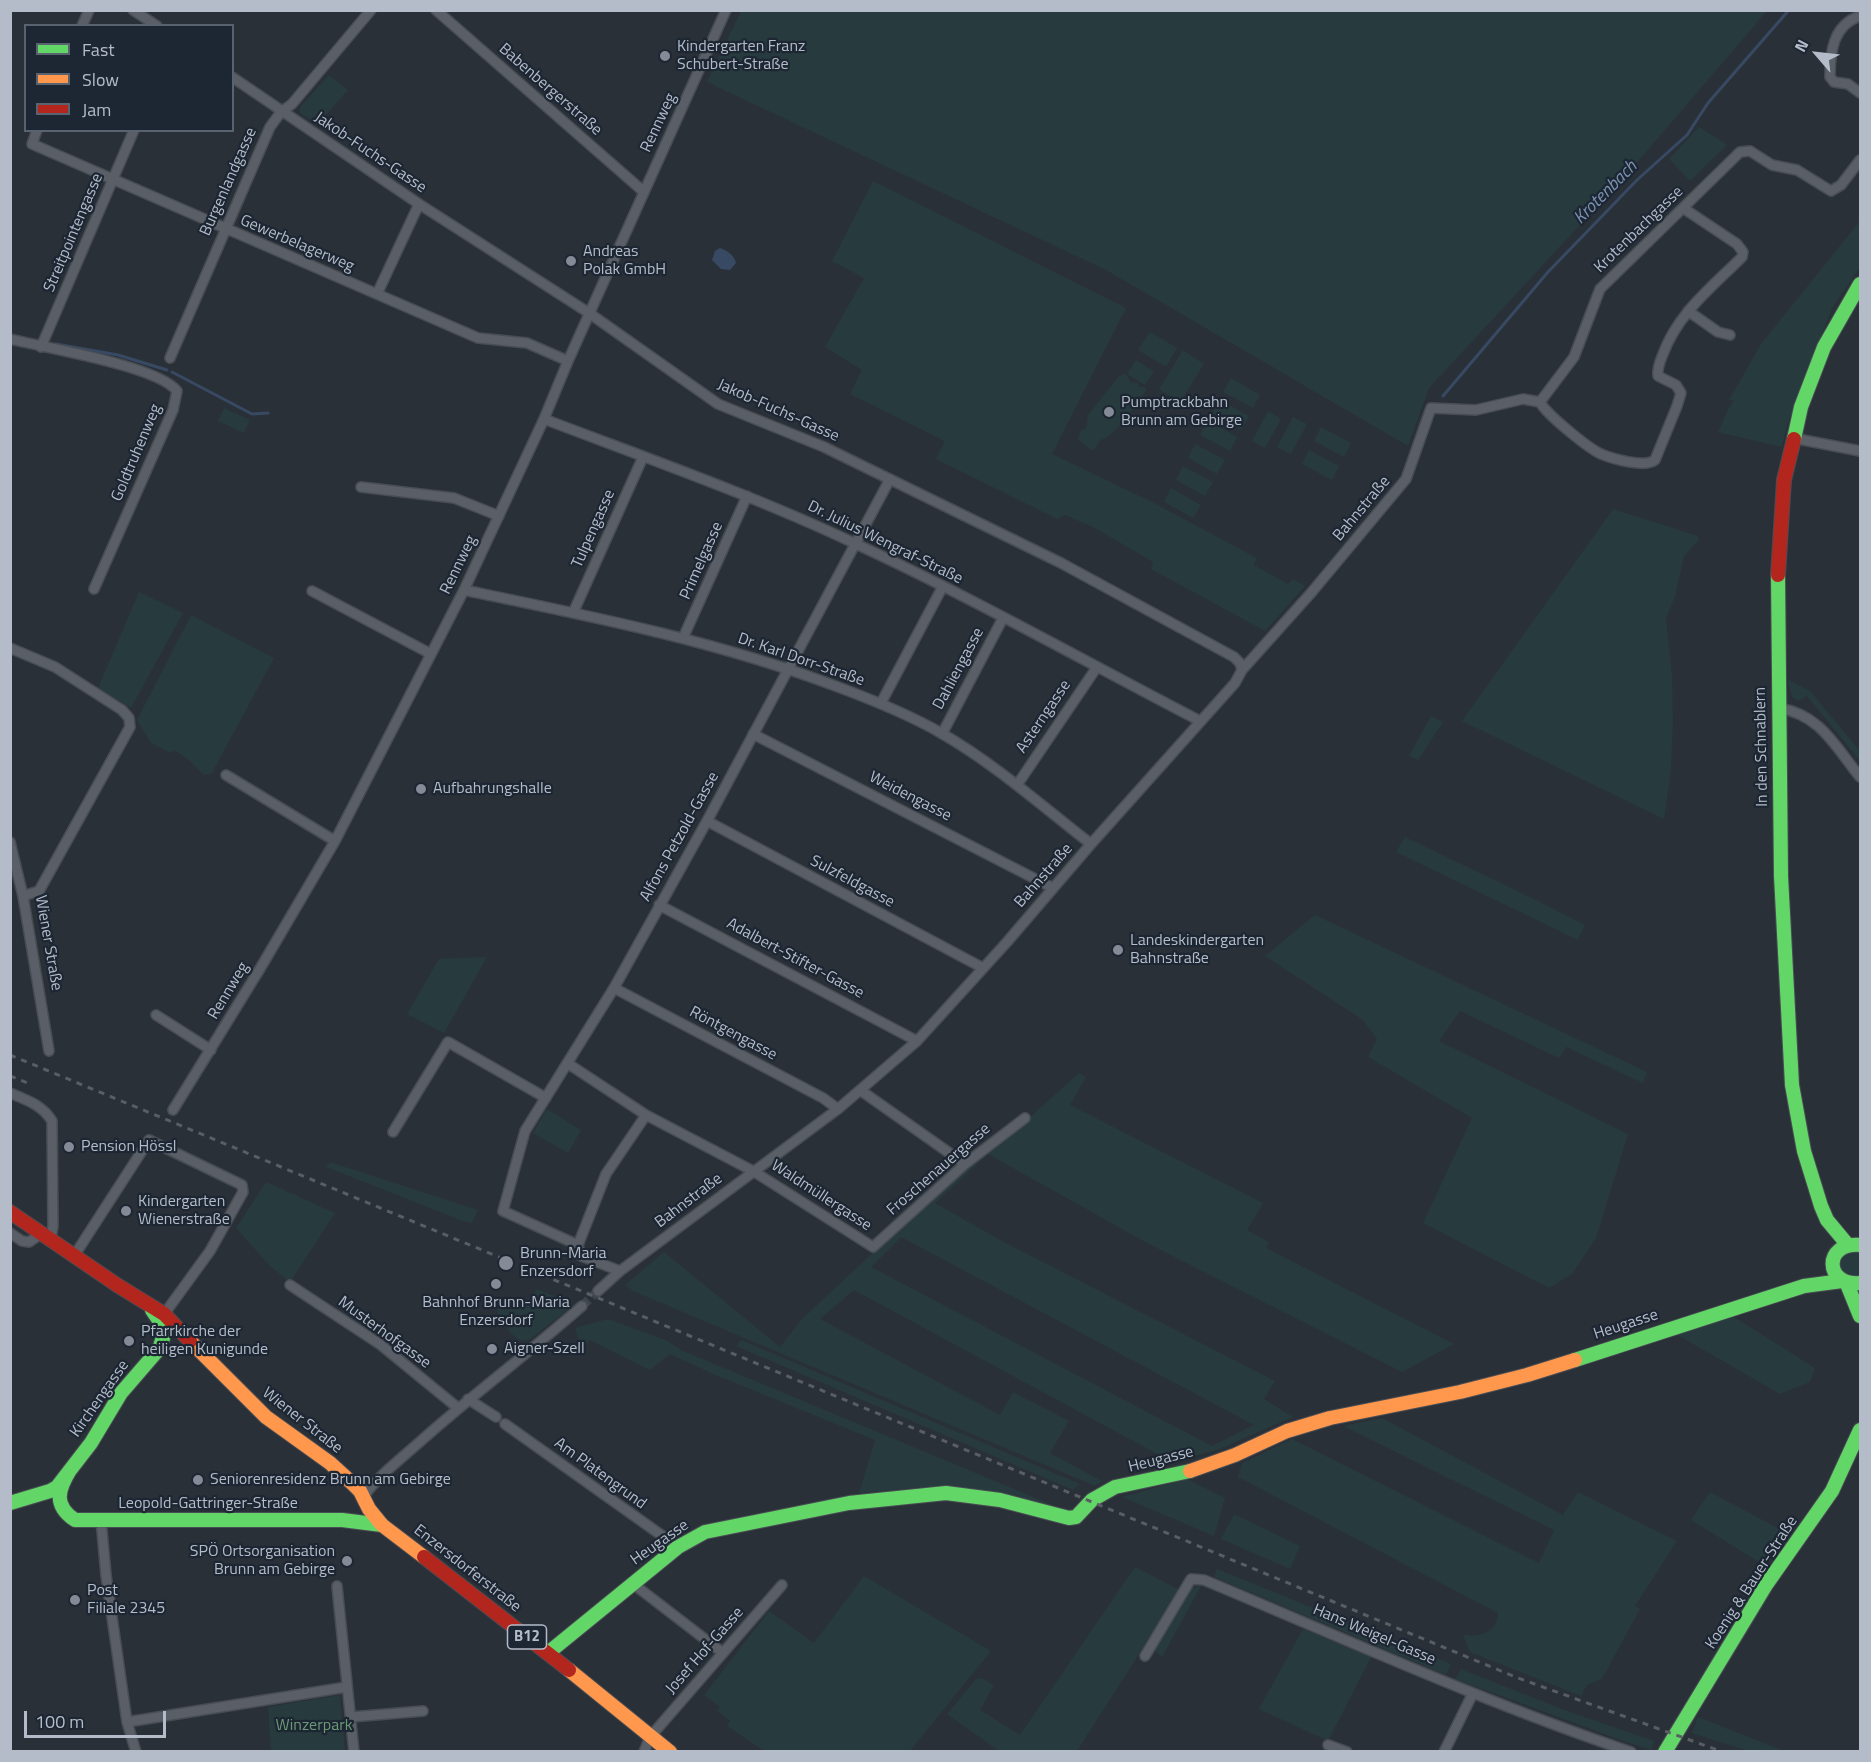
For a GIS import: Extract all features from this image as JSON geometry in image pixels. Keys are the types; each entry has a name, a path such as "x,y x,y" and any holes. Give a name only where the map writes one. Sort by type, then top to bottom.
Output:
{"street":[{"path":"83,24 89,10"},
{"path":"133,10 154,24"},
{"name":"Burgenlandgasse","path":"170,358 270,127 371,10"},
{"name":"Babenbergerstraße","path":"436,10 644,192"},
{"name":"Rennweg","path":"173,1110 335,841 464,590 544,419 726,10"},
{"path":"1860,16 1843,29 1833,42 1830,53 1830,77 1834,82 1848,84 1860,93"},
{"name":"Jakob-Fuchs-Gasse","path":"234,78 419,204 590,314 718,404 824,447 1061,563 1234,657 1240,663 1242,670"},
{"name":"Gewerbelagerweg","path":"36,132 32,144 478,338 527,343 568,361"},
{"name":"Streitpointengasse","path":"41,347 133,132"},
{"name":"Krotenbachgasse","path":"1540,402 1574,357 1600,289 1742,150 1750,151 1772,165 1797,171 1824,189 1831,191 1841,185 1860,160"},
{"path":"377,294 419,204"},
{"path":"1540,402 1550,414 1601,454 1644,464 1652,462 1660,448 1681,393 1676,385 1660,378 1658,372 1668,340 1695,302 1742,257 1743,252 1737,244 1683,208"},
{"name":"In den Schnablern","path":"1834,1262 1827,1220 1804,1151 1792,1085 1781,876 1778,560 1784,480 1801,407 1824,347 1860,284"},
{"path":"1688,311 1718,332 1730,335"},
{"name":"Goldtruhenweg","path":"10,339 87,356 151,374 172,384 177,392 173,410 94,589"},
{"name":"Bahnstraße","path":"598,1291 620,1271 838,1109 917,1041 1235,683 1242,670 1316,588 1406,479 1431,408 1476,410 1523,399 1540,402"},
{"name":"Dr. Julius Wengraf-Straße","path":"544,419 747,496 856,544 943,586 1200,721"},
{"path":"1793,438 1860,451"},
{"name":"Tulpengasse","path":"573,612 643,457"},
{"name":"Alfons Petzold-Gasse","path":"578,1245 503,1211 525,1131 614,988 707,821 890,479"},
{"path":"361,487 454,498 499,516"},
{"name":"Primelgasse","path":"683,638 747,496"},
{"path":"881,703 943,586"},
{"name":"Dr. Karl Dorr-Straße","path":"464,590 573,612 683,638 789,668 881,703 942,734 1017,785 1091,844"},
{"path":"312,591 431,654"},
{"name":"Dahliengasse","path":"942,734 1003,618"},
{"path":"10,648 56,668 122,710 129,718 130,727 39,891 23,896"},
{"name":"Asterngasse","path":"1017,785 1096,667"},
{"path":"1778,708 1797,712 1817,724 1860,777"},
{"name":"Weidengasse","path":"753,734 1053,888"},
{"path":"226,775 335,841"},
{"name":"Sulzfeldgasse","path":"707,821 983,968"},
{"name":"Wiener Straße","path":"10,842 23,896 49,1051"},
{"name":"Adalbert-Stifter-Gasse","path":"659,905 917,1041"},
{"name":"Röntgengasse","path":"614,988 823,1098 838,1109"},
{"path":"156,1015 211,1050"},
{"path":"393,1132 448,1042 546,1098"},
{"name":"Waldmüllergasse","path":"567,1063 646,1115 753,1171 873,1247"},
{"path":"860,1090 965,1164"},
{"path":"10,1093 39,1106 46,1111 52,1121 53,1226 46,1236 29,1242 22,1241 10,1233"},
{"path":"620,1271 581,1256 578,1245 606,1174 646,1115"},
{"name":"Froschenauergasse","path":"873,1247 965,1164 1025,1118"},
{"path":"74,1256 149,1140 242,1185 243,1192 210,1251 162,1317 163,1338 159,1349"},
{"name":"B12","path":"10,1212 148,1304 162,1317"},
{"name":"In den Schnablern","path":"1827,1220 1854,1244"},
{"name":"Heugasse","path":"1814,1283 1834,1262 1839,1249 1854,1244"},
{"path":"1834,1262 1835,1275 1850,1282 1860,1316"},
{"name":"Heugasse","path":"548,1653 678,1547 705,1532 849,1503 946,1492 1000,1500 1069,1518 1076,1517 1092,1500 1115,1488 1180,1474 1235,1455 1287,1431 1330,1418 1460,1392 1527,1375 1814,1283 1850,1282"},
{"name":"Musterhofgasse","path":"290,1285 381,1345 458,1408"},
{"path":"342,1520 354,1510 363,1497 390,1469 468,1399 547,1337 582,1306"},
{"name":"Wiener Straße","path":"162,1317 198,1346 246,1399 266,1417 330,1463 353,1484 363,1497"},
{"path":"159,1349 172,1342 198,1346"},
{"name":"Kirchengasse","path":"70,1470 91,1443 121,1393 159,1349"},
{"path":"468,1399 496,1417"},
{"name":"Am Platengrund","path":"506,1424 678,1547"},
{"name":"Koenig & Bauer-Straße","path":"1665,1752 1766,1585 1832,1491 1860,1430"},
{"path":"10,1503 50,1491 70,1470"},
{"path":"10,1509 50,1502 60,1503 60,1487 70,1470"},
{"name":"Enzersdorferstraße","path":"363,1497 382,1525 548,1653 670,1752"},
{"name":"Leopold-Gattringer-Straße","path":"60,1503 67,1516 75,1520 342,1520 382,1525"},
{"path":"101,1520 106,1575 127,1722 136,1752"},
{"name":"Hans Weigel-Gasse","path":"1145,1656 1191,1579 1198,1579 1210,1582 1473,1693 1631,1752"},
{"path":"632,1583 723,1653"},
{"name":"Josef Hof-Gasse","path":"644,1752 650,1737 782,1585"},
{"path":"337,1586 354,1752"},
{"path":"127,1722 347,1687"},
{"path":"1444,1752 1473,1693"},
{"path":"351,1717 423,1711"},
{"path":"1328,1745 1347,1752"}],"green space":[{"path":"741,10 1767,11 1628,173 1429,388 1408,446 1106,270 707,82"},
{"path":"329,75 348,90 324,117 320,115 315,122 300,113 300,107"},
{"path":"1699,127 1726,146 1690,181 1669,159"},
{"path":"873,181 1126,308 1052,454 1152,502 1257,558 1254,565 1288,584 1293,579 1305,586 1265,631 1151,569 1153,562 1093,527 1065,515 1057,519 936,459 945,441 850,394 862,370 825,347 864,278 832,261"},
{"path":"1860,221 1860,267 1832,308 1787,425 1782,447 1718,432 1734,401 1729,400 1761,344"},
{"path":"1150,332 1177,348 1166,367 1138,350"},
{"path":"1183,350 1204,364 1180,402 1159,389"},
{"path":"1136,360 1154,372 1145,385 1127,374"},
{"name":"Pumptrackbahn Brunn am Gebirge","path":"1126,374 1130,382 1137,383 1139,387 1145,387 1146,390 1112,433 1100,440 1094,450 1088,448 1078,439 1081,431 1086,428 1088,415 1119,376"},
{"path":"1231,378 1260,395 1253,408 1223,392"},
{"path":"1219,400 1249,416 1241,430 1212,413"},
{"path":"224,408 250,420 244,433 218,421"},
{"path":"1268,411 1281,419 1265,448 1252,441"},
{"path":"1293,417 1307,424 1291,454 1277,447"},
{"path":"1208,421 1237,437 1230,451 1200,435"},
{"path":"1321,427 1351,443 1344,457 1314,441"},
{"path":"1195,444 1225,460 1217,474 1188,458"},
{"path":"1309,450 1339,466 1332,480 1302,464"},
{"path":"1183,466 1213,482 1205,496 1176,480"},
{"path":"1171,488 1201,505 1193,518 1164,502"},
{"path":"1613,509 1698,536 1698,541 1684,556 1675,597 1666,618 1672,676 1673,721 1671,771 1664,819 1462,721"},
{"path":"139,592 183,613 131,708 98,688"},
{"path":"191,615 274,658 212,773 204,775 188,759 174,750 171,753 151,743 137,720"},
{"path":"1787,679 1810,691 1860,751 1860,761 1807,696 1798,701 1792,697"},
{"path":"1431,716 1443,722 1418,760 1409,756"},
{"path":"1405,837 1585,925 1578,940 1396,852"},
{"path":"1315,915 1647,1072 1643,1083 1566,1047 1559,1058 1460,1011 1439,1041 1628,1134 1596,1238 1572,1274 1549,1288 1423,1223 1472,1118 1368,1057 1377,1039 1363,1020 1265,956"},
{"path":"487,957 444,1033 407,1014 439,959"},
{"path":"1079,1073 1086,1077 1070,1105 1263,1203 1247,1230 1269,1242 1266,1248 1454,1344 1402,1372 1147,1243 988,1154 935,1203 1002,1241 1275,1381 1264,1399 1293,1417 1217,1450 1172,1462 854,1290 820,1319 1000,1415 1013,1392 1069,1421 1050,1453 1102,1481 1095,1486 633,1291 625,1285 664,1252 780,1347 802,1319 968,1164 1029,1118","holes":["901,1237 1254,1425 1212,1446 871,1267"]},
{"path":"547,1109 581,1130 568,1153 533,1133"},
{"path":"330,1162 478,1210 472,1223 463,1221 326,1167"},
{"path":"266,1182 335,1213 290,1282 271,1267 236,1228"},
{"path":"1857,1250 1860,1252 1860,1277 1847,1278 1840,1268 1840,1259 1845,1253"},
{"path":"537,1289 557,1297 555,1302 570,1308 529,1340 518,1339 506,1327 497,1311 505,1302 516,1305 526,1304"},
{"path":"1731,1315 1815,1368 1810,1382 1780,1394 1676,1334"},
{"path":"608,1319 668,1341 681,1350 1055,1506 949,1485 859,1493 875,1440 713,1374 670,1354 650,1370 590,1340 581,1348 575,1328"},
{"path":"741,1340 1080,1484 1073,1490 736,1346"},
{"path":"1382,1418 1563,1515 1578,1492 1677,1541 1635,1606 1640,1609 1602,1679 1587,1685 1581,1696 1470,1652 1463,1635 1487,1632 1497,1620 1498,1613 1238,1477 1242,1463 1292,1439 1539,1563 1554,1530 1343,1426"},
{"path":"1187,1479 1225,1498 1214,1536 1122,1497"},
{"path":"1710,1492 1791,1536 1762,1564 1691,1520"},
{"path":"1234,1514 1300,1546 1290,1569 1221,1539"},
{"path":"1135,1567 1180,1590 1077,1751 999,1751 947,1714 976,1679 981,1678 994,1685 980,1710 1020,1735"},
{"path":"1217,1569 1451,1664 1446,1675 1214,1577"},
{"path":"864,1576 991,1651 910,1751 764,1751 727,1726 730,1721 717,1711 720,1707 704,1695 769,1611 814,1643"},
{"path":"1201,1586 1162,1657 1152,1649 1192,1588"},
{"path":"1303,1629 1371,1657 1328,1741 1259,1709"},
{"path":"1461,1669 1567,1711 1654,1741 1652,1750 1455,1679"},
{"name":"Winzerpark","path":"340,1695 345,1751 271,1751 268,1707"},
{"path":"1698,1717 1784,1751 1748,1751 1692,1733"}],"water":[{"path":"720,248 726,250 735,260 736,263 730,270 721,269 712,260 715,251"}],"waterway":[{"name":"Krotenbach","path":"1443,396 1548,272 1637,180 1687,135 1708,103 1789,10"},
{"path":"56,344 118,355 167,370"},
{"path":"172,372 252,414 268,413"}],"tunnel":[{"path":"582,1306 598,1291"}],"railway":[{"path":"10,1055 1518,1678 1723,1752"},
{"path":"10,1076 30,1084"}],"traffic: fast":[{"path":"1794,439 1801,407 1824,347 1860,284"},
{"path":"1778,575 1781,876 1792,1085 1804,1151 1821,1206 1827,1220 1847,1244"},
{"path":"1860,1245 1848,1246 1839,1250 1834,1256 1833,1264 1834,1272 1840,1278 1848,1282 1860,1283"},
{"path":"1575,1360 1804,1286 1842,1281"},
{"path":"1847,1284 1860,1316"},
{"path":"10,1503 57,1487 91,1443 121,1393 159,1349 163,1338 163,1326 152,1310"},
{"path":"1665,1752 1766,1585 1832,1491 1860,1430"},
{"path":"70,1470 60,1497 63,1509 75,1520 342,1520 382,1525"},
{"path":"548,1653 678,1547 705,1532 849,1503 946,1493 1000,1500 1069,1518 1076,1517 1092,1500 1115,1487 1190,1471"}],"traffic: slow":[{"path":"190,1341 266,1417 330,1463 353,1484 382,1525 424,1557"},
{"path":"1190,1471 1235,1455 1287,1431 1330,1418 1460,1392 1575,1360"},
{"path":"569,1670 670,1752"}],"traffic: jam":[{"path":"1778,575 1784,480 1794,439"},
{"path":"10,1212 164,1314 190,1341"},
{"path":"424,1557 569,1670"}],"place":[{"name":"Kindergarten Franz Schubert-Straße","path":"665,56"},
{"name":"Andreas Polak GmbH","path":"571,261"},
{"name":"Pumptrackbahn Brunn am Gebirge","path":"1109,412"},
{"name":"Aufbahrungshalle","path":"421,789"},
{"name":"Landeskindergarten Bahnstraße","path":"1118,950"},
{"name":"Pension Hössl","path":"69,1147"},
{"name":"Kindergarten Wienerstraße","path":"126,1211"},
{"name":"Brunn-Maria Enzersdorf","path":"506,1263"},
{"name":"Bahnhof Brunn-Maria Enzersdorf","path":"496,1284"},
{"name":"Pfarrkirche der heiligen Kunigunde","path":"129,1341"},
{"name":"Aigner-Szell","path":"492,1349"},
{"name":"Seniorenresidenz Brunn am Gebirge","path":"198,1480"},
{"name":"SPÖ Ortsorganisation Brunn am Gebirge","path":"347,1561"},
{"name":"Post Filiale 2345","path":"75,1600"}]}
